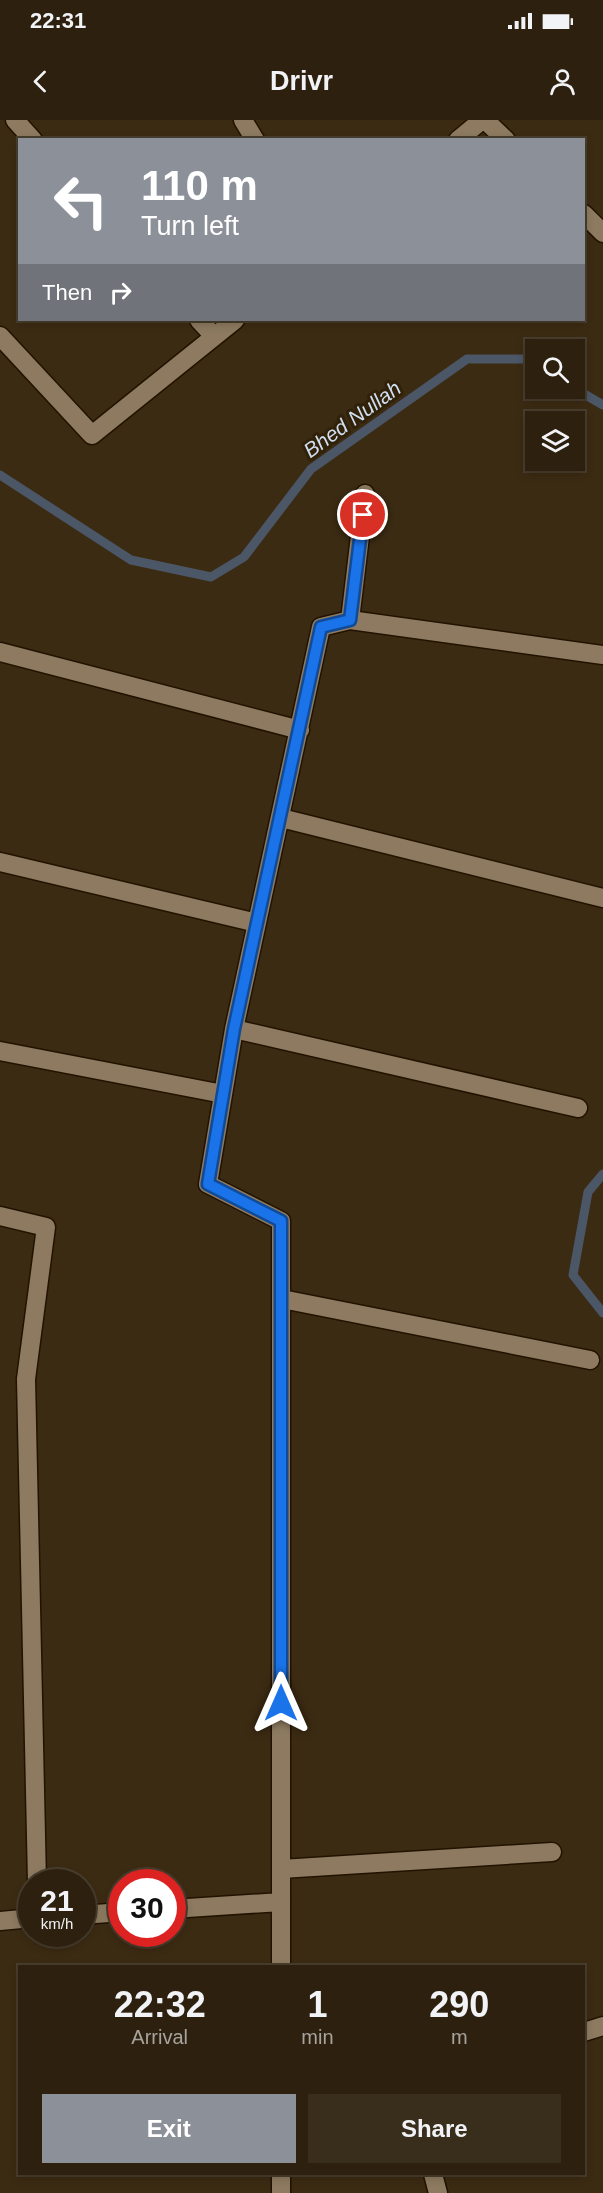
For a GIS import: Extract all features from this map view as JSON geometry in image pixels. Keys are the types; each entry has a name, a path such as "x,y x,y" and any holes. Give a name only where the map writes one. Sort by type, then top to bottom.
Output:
{"street":[{"path":"15,120 31,138"},
{"path":"243,120 254,138"},
{"path":"461,138 484,120 504,138"},
{"path":"585,215 603,233"},
{"path":"200,321 214,336"},
{"path":"0,336 92,435 234,321"},
{"path":"350,620 366,494"},
{"path":"281,1965 281,1221 208,1184 234,1029 321,627 350,620 603,655"},
{"path":"0,652 300,730"},
{"path":"281,818 603,898"},
{"path":"0,862 257,923"},
{"path":"234,1029 578,1108"},
{"path":"0,1051 223,1094"},
{"path":"0,1216 46,1227 26,1379 37,1869"},
{"path":"282,1299 590,1359"},
{"path":"281,1869 552,1852"},
{"path":"186,1908 281,1902"},
{"path":"0,1921 18,1919"},
{"path":"585,2032 603,2025"},
{"path":"281,2175 281,2193"},
{"path":"433,2175 438,2193"}],"waterway":[{"name":"Bhed Nullah","path":"0,475 131,560 211,577 244,557 311,469 467,359 525,359"},
{"name":"Bhed Nullah","path":"585,394 603,405"},
{"name":"Bhed Nullah","path":"603,1174 588,1192 573,1275 603,1313"}],"route":[{"path":"281,1703 281,1221 208,1184 234,1029 321,627 350,620 363,515"}]}
